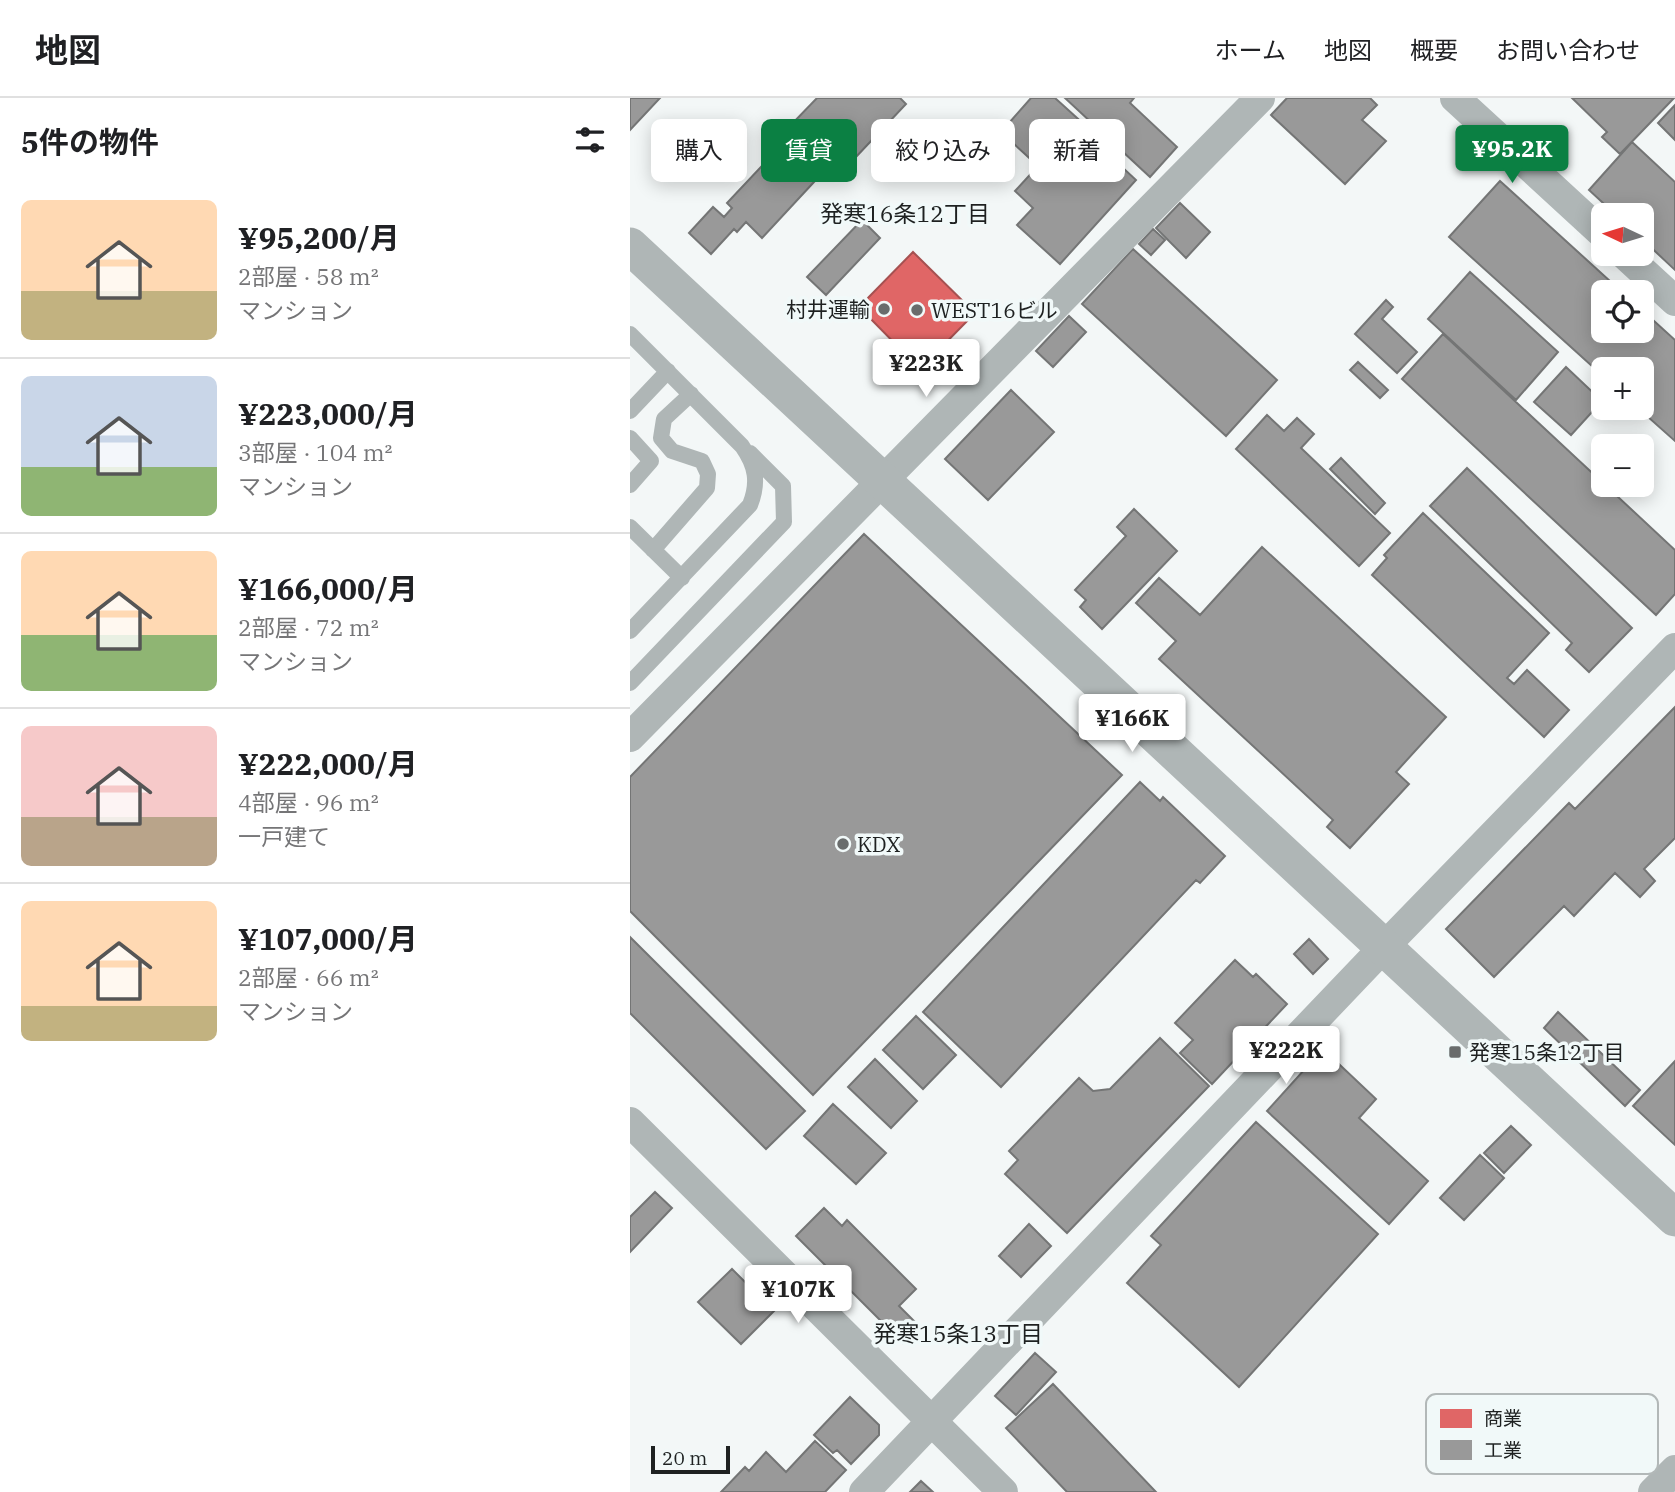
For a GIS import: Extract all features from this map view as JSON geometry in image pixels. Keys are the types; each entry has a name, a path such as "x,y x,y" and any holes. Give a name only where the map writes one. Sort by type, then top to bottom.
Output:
{"street":[{"path":"630,737 1260,98"},
{"path":"1455,98 1591,223"},
{"path":"630,246 1675,1218"},
{"path":"1637,266 1675,301"},
{"path":"864,1492 1383,948 1675,648"},
{"path":"630,1122 1003,1492"},
{"path":"1653,1492 1675,1470"}],"lane":[{"path":"630,683 784,522 783,486 668,371 634,344"},
{"path":"630,411 668,371"},
{"path":"653,550 707,488 708,474 702,461 672,451 661,438 664,419 691,394"},
{"path":"630,438 651,461 630,485"},
{"path":"630,631 750,505 757,487 756,474 742,446"},
{"path":"633,536 653,550 681,578"}],"building: 商業":[{"name":"WEST16ビル","path":"913,252 975,313 920,369 859,307"}],"building: 工業":[{"path":"630,98 660,98 630,130"},
{"path":"817,98 900,98 906,104 892,119 871,119 871,141 857,156 857,119 797,119"},
{"path":"1031,98 1055,98 1078,119 1029,119 1029,158 1015,145 1015,119 1012,119"},
{"path":"1065,98 1134,98 1130,103 1177,147 1150,177 1125,154 1125,119 1088,119"},
{"path":"1287,98 1370,98 1377,105 1362,120 1386,141 1345,184 1271,115"},
{"path":"1572,98 1674,98 1620,154 1602,137 1607,132"},
{"path":"1675,105 1675,140 1658,123"},
{"path":"1632,142 1675,182 1675,270 1654,250 1654,203 1603,203 1589,190"},
{"path":"761,167 761,182 814,182 762,238 746,222 737,232 734,229 711,254 689,233 713,207 724,217 732,208 727,203"},
{"path":"1125,170 1136,180 1060,264 1017,225 1033,208 1015,191 1029,176 1029,182 1125,182"},
{"path":"1500,181 1609,280 1591,280 1591,343 1654,343 1654,321 1675,340 1675,441 1651,420 1654,420 1654,357 1591,357 1591,365 1449,237"},
{"path":"1180,203 1210,232 1186,258 1156,228"},
{"path":"862,220 880,238 826,295 807,277"},
{"path":"1153,229 1165,240 1151,255 1139,244"},
{"path":"1133,249 1277,380 1226,436 1082,304"},
{"path":"1470,272 1558,352 1516,400 1428,319"},
{"path":"1386,300 1393,307 1382,319 1417,352 1397,373 1355,334"},
{"path":"1069,316 1086,332 1053,367 1036,351"},
{"path":"1443,334 1591,472 1591,497 1618,497 1675,550 1675,594 1656,615 1402,379"},
{"path":"1358,362 1388,390 1380,398 1350,370"},
{"path":"1566,367 1591,391 1591,413 1571,435 1534,402"},
{"path":"1011,390 1054,432 988,500 945,459"},
{"path":"1267,415 1284,431 1297,418 1314,434 1301,448 1390,533 1359,566 1236,449"},
{"path":"1341,458 1385,503 1375,514 1330,469"},
{"path":"1467,468 1632,628 1589,672 1566,650 1572,643 1430,506"},
{"path":"1134,509 1177,551 1102,629 1080,607 1086,600 1075,590 1126,536 1117,527"},
{"path":"1423,513 1549,633 1507,678 1514,684 1527,670 1569,710 1544,737 1372,575 1387,558 1384,555"},
{"name":"KDX","path":"864,534 1122,775 813,1095 630,911 630,777"},
{"path":"1262,547 1446,717 1396,772 1409,784 1350,848 1327,827 1333,820 1159,659 1176,641 1136,603 1159,578 1200,615"},
{"path":"1675,707 1675,838 1644,869 1655,881 1640,897 1615,873 1574,916 1564,906 1494,977 1446,929 1569,803 1575,809"},
{"path":"1140,782 1160,801 1163,797 1225,856 1200,883 1196,880 1001,1087 923,1012"},
{"path":"630,937 805,1111 766,1149 630,1013"},
{"path":"1309,939 1328,959 1313,974 1294,954"},
{"path":"1235,960 1253,977 1256,974 1287,1004 1212,1084 1180,1053 1193,1040 1175,1023"},
{"path":"1558,1012 1640,1090 1625,1106 1544,1028"},
{"path":"916,1016 956,1055 923,1089 883,1050"},
{"path":"1160,1038 1209,1086 1067,1233 1005,1174 1018,1160 1009,1151 1079,1078 1093,1091 1110,1089"},
{"path":"1323,1049 1376,1099 1359,1118 1428,1181 1389,1224 1267,1111"},
{"path":"875,1059 917,1101 891,1128 848,1087"},
{"path":"1675,1061 1675,1145 1633,1106"},
{"path":"833,1104 886,1153 856,1184 804,1136"},
{"path":"1256,1122 1378,1234 1239,1387 1127,1283 1161,1245 1151,1236"},
{"path":"1511,1126 1531,1145 1504,1173 1484,1153"},
{"path":"1480,1155 1504,1178 1464,1220 1440,1198"},
{"path":"655,1192 672,1208 630,1252 630,1217"},
{"path":"824,1208 842,1226 847,1220 916,1289 899,1306 920,1327 903,1343 796,1236"},
{"path":"1029,1224 1051,1246 1021,1277 999,1256"},
{"path":"732,1269 774,1311 741,1344 698,1302"},
{"path":"1035,1353 1056,1372 1016,1415 995,1396"},
{"path":"1053,1384 1156,1492 1067,1492 1006,1428"},
{"path":"850,1397 879,1425 879,1435 851,1464 837,1450 833,1453 814,1435"},
{"path":"815,1441 846,1470 825,1492 721,1492 745,1467 749,1471 766,1452 786,1472"},
{"path":"921,1481 933,1492 910,1492"}],"place":[{"name":"村井運輸","path":"884,309"},
{"name":"WEST16ビル","path":"917,310"},
{"name":"KDX","path":"843,844"},
{"name":"発寒15条12丁目","path":"1455,1052"}],"district":[{"name":"発寒16条12丁目","path":"905,213"},
{"name":"発寒15条13丁目","path":"958,1333"}]}
